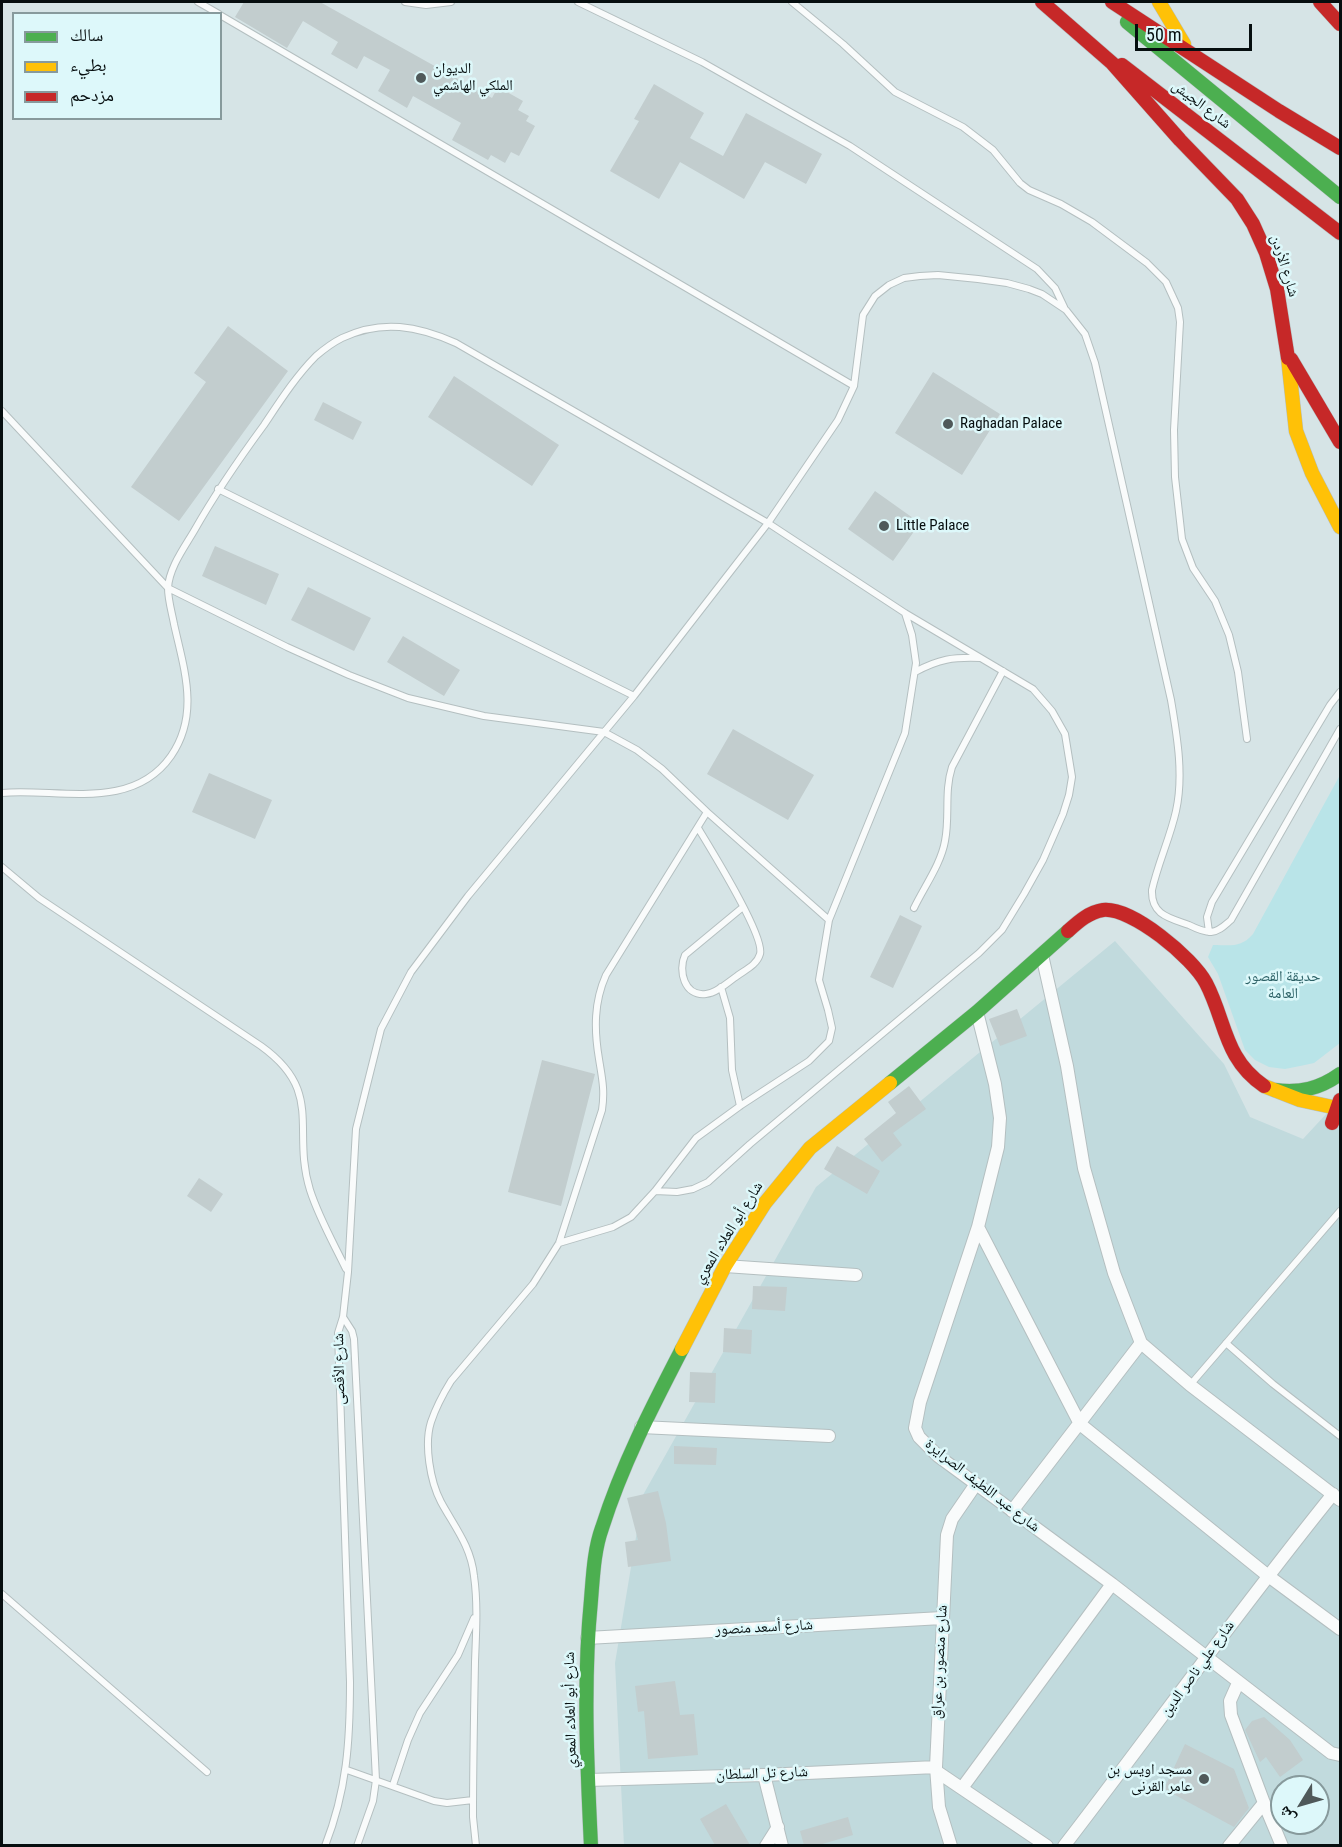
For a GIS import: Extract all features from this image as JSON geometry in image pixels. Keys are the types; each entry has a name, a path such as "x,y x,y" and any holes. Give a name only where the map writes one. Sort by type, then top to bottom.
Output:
{"main road":[{"name":"شارع الجيش","path":"1042,2 1341,232"},
{"name":"شارع الجيش","path":"1101,2 1341,197"},
{"path":"1112,2 1279,111 1341,148"},
{"path":"1159,2 1188,50"},
{"path":"1320,2 1341,24"},
{"name":"شارع الأردن","path":"1082,34 1112,63 1180,140 1211,170 1237,199 1253,224 1266,252 1277,289 1296,431 1312,473 1341,527"},
{"path":"1287,353 1341,442"},
{"name":"شارع أبو العلاء المعري","path":"591,1845 587,1638 593,1574 601,1529 641,1427 725,1266 765,1203 810,1148 977,1012 1080,920 1096,911 1109,910 1122,913 1143,923 1200,973 1215,1004 1229,1043 1244,1070 1259,1082 1275,1090 1338,1115"},
{"path":"1275,1090 1297,1093 1324,1086 1341,1074"}],"street":[{"path":"1042,955 1067,1066 1084,1168 1113,1273 1141,1343 1190,1385 1337,1497"},
{"name":"شارع عبد اللطيف الصرايرة","path":"977,1012 995,1084 1000,1118 998,1147 978,1227 920,1402 915,1428 927,1445 976,1484 1112,1584 1331,1753 1341,1755"},
{"path":"978,1227 1080,1424 1267,1575 1341,1629"},
{"path":"725,1266 856,1275"},
{"path":"1012,1511 1141,1343"},
{"path":"641,1427 829,1436"},
{"name":"شارع منصور بن عراق","path":"951,1845 939,1807 936,1769 947,1535 951,1519 976,1484"},
{"name":"شارع علي ناصر الدين","path":"1064,1845 1267,1575 1337,1497"},
{"path":"962,1788 1112,1584"},
{"name":"شارع أسعد منصور","path":"587,1638 942,1618"},
{"path":"1239,1683 1230,1701 1231,1715 1282,1845"},
{"path":"936,1769 1047,1845"},
{"name":"شارع تل السلطان","path":"588,1780 936,1769"},
{"path":"764,1775 782,1845"},
{"path":"1229,1845 1264,1803"},
{"path":"766,1845 778,1827"}],"lane":[{"path":"198,2 216,12"},
{"path":"405,2 426,5 451,2"},
{"path":"578,2 702,62 850,146 1037,269 1054,288 1066,310 1085,334 1095,363 1171,700 1178,742 1179,794 1154,881 1152,900 1163,915 1209,932 1225,926 1237,910 1341,729"},
{"path":"792,2 843,44 895,92 949,118 983,141 1029,190 1061,204 1092,222 1147,263 1167,282 1178,308 1180,322 1174,430 1175,477 1182,539 1193,568 1215,602 1229,635 1238,672 1246,739"},
{"path":"222,15 854,386"},
{"path":"343,1317 348,1272 356,1129 381,1029 411,972 468,896 634,696 768,523 838,420 854,386 863,315 875,296 889,285 904,278 938,275 1007,283 1042,294 1066,310"},
{"path":"2,793 90,795 121,791 148,778 170,756 184,729 189,699 170,605 168,588 172,573 179,556 218,489 298,377 317,355 342,338 370,329 399,326 429,331 456,343 768,523 905,613 1033,689 1052,711 1065,734 1072,777 1063,814 1043,860 1002,930 979,953 750,1144 708,1182 693,1189 677,1192 656,1191"},
{"path":"2,411 168,588 287,647 408,698 484,716 604,732 638,750 654,762 829,920"},
{"path":"218,489 634,696"},
{"path":"559,1243 613,1227 636,1212 656,1191 696,1138 809,1061 829,1041 832,1028 819,980 829,920 897,757 908,717 916,651 905,613"},
{"path":"915,672 930,663 946,658 981,658"},
{"path":"914,908 939,859 945,841 947,781 951,767 1003,671"},
{"path":"1209,932 1207,917 1212,902 1340,694"},
{"path":"476,1845 473,1800 476,1615 474,1575 468,1551 431,1478 430,1424 451,1381 533,1284 559,1243 603,1102 604,1086 598,1050 596,1008 600,990 606,975 707,812"},
{"path":"698,828 743,907 760,946 755,963 711,994 701,995 693,991 681,975 681,964 685,955 743,907"},
{"path":"2,867 39,898 276,1056 287,1068 297,1084 302,1100 304,1164 310,1190 320,1216 348,1272"},
{"path":"721,987 730,1018 732,1070 740,1106"},
{"path":"1190,1385 1341,1211"},
{"name":"شارع الأقصى","path":"325,1845 339,1806 350,1732 338,1341 339,1324 343,1317 354,1339 376,1780 373,1801 357,1845"},
{"path":"1226,1343 1273,1384 1341,1436"},
{"path":"2,1594 207,1772"},
{"path":"393,1785 420,1713 458,1654 476,1615"},
{"path":"346,1770 434,1801 447,1803 473,1800"}],"shaded area":[{"path":"1115,941 1224,1064 1250,1117 1303,1139 1340,1099 1340,1845 624,1846 615,1663 643,1495 816,1187"}],"green space":[{"name":"حديقة القصور العامة","path":"1340,775 1340,1043 1314,1063 1285,1069 1269,1067 1255,1060 1245,1050 1218,974 1208,957 1213,945 1240,944 1253,934"}],"building":[{"name":"الديوان الملكي الهاشمي","path":"244,2 320,2 492,98 498,87 523,101 518,110 529,116 526,121 535,126 519,156 511,152 505,163 491,155 488,160 452,140 461,123 413,96 407,108 378,91 390,70 364,56 357,69 331,54 338,42 303,21 287,48 235,17"},
{"path":"654,84 704,113 690,138 723,156 746,113 822,154 806,184 765,162 744,199 680,162 659,199 610,171 639,121 634,119"},
{"path":"228,326 288,371 179,521 131,487 206,382 194,373"},
{"name":"Raghadan Palace","path":"933,372 1000,414 962,475 895,433"},
{"path":"454,376 559,445 532,486 428,417"},
{"path":"323,402 362,422 353,440 314,420"},
{"name":"Little Palace","path":"875,491 920,523 893,561 848,529"},
{"path":"215,546 279,574 266,605 202,576"},
{"path":"308,587 371,618 354,651 291,620"},
{"path":"403,636 460,670 444,696 387,662"},
{"path":"733,729 814,775 788,820 707,774"},
{"path":"209,773 272,800 255,839 192,812"},
{"path":"900,915 922,926 893,988 870,977"},
{"path":"1017,1009 1027,1036 1000,1046 989,1019"},
{"path":"542,1060 595,1074 561,1206 508,1192"},
{"path":"909,1086 926,1109 893,1133 902,1145 882,1162 864,1139 896,1113 888,1102"},
{"path":"837,1146 880,1171 867,1194 824,1169"},
{"path":"199,1178 223,1194 211,1212 187,1196"},
{"path":"753,1286 787,1287 785,1311 752,1309"},
{"path":"724,1328 752,1330 751,1354 723,1352"},
{"path":"690,1372 716,1373 715,1403 689,1402"},
{"path":"674,1446 717,1448 716,1465 674,1464"},
{"path":"658,1491 666,1523 671,1561 628,1567 625,1542 638,1540 627,1498"},
{"path":"675,1681 680,1715 694,1714 698,1755 648,1759 644,1711 638,1712 635,1686"},
{"path":"1264,1717 1290,1740 1303,1760 1283,1775 1279,1775 1266,1757 1260,1762 1245,1730 1252,1721"},
{"name":"مسجد اويس بن عامر القرنى","path":"1185,1744 1234,1769 1249,1808 1234,1827 1164,1789"},
{"path":"726,1804 750,1845 715,1845 700,1819"},
{"path":"848,1817 853,1835 819,1845 804,1845 800,1831"}],"traffic: fast":[{"path":"1127,22 1340,197"},
{"path":"890,1083 977,1012 1068,931"},
{"path":"1275,1090 1309,1089 1340,1074"},
{"path":"591,1846 586,1692 593,1572 599,1536 628,1459 682,1349"}],"traffic: slow":[{"path":"1159,2 1184,44"},
{"path":"1288,358 1296,431 1312,473 1340,527"},
{"path":"682,1349 725,1266 765,1203 810,1148 890,1083"},
{"path":"1264,1086 1300,1100 1337,1108 1340,1112"}],"traffic: jam":[{"path":"1042,2 1112,63 1180,140 1237,199 1253,224 1266,253 1277,289 1288,358"},
{"path":"1112,2 1340,148"},
{"path":"1320,2 1340,24"},
{"path":"1122,65 1340,233"},
{"path":"1291,359 1340,442"},
{"path":"1068,931 1088,915 1103,910 1115,911 1130,917 1160,936 1188,961 1206,983 1233,1052 1251,1075 1264,1086"},
{"path":"1332,1123 1340,1100"}],"place":[{"name":"الديوان الملكي الهاشمي","path":"421,78"},
{"name":"Raghadan Palace","path":"948,424"},
{"name":"Little Palace","path":"884,526"},
{"name":"مسجد اويس بن عامر القرنى","path":"1204,1779"}]}
